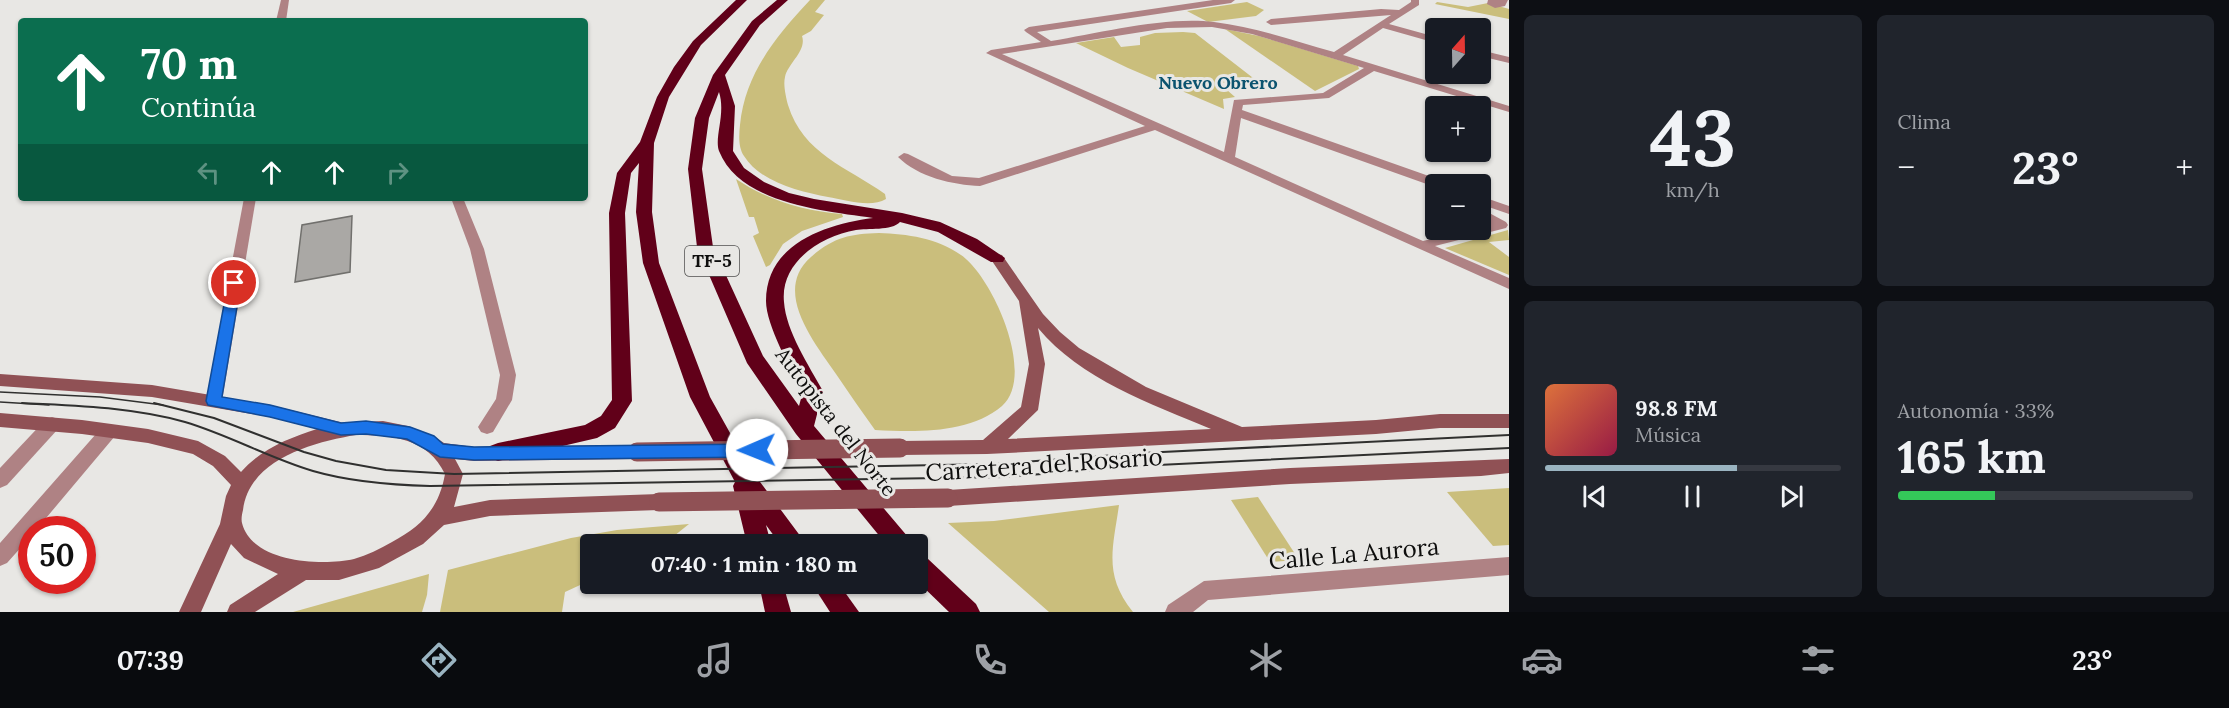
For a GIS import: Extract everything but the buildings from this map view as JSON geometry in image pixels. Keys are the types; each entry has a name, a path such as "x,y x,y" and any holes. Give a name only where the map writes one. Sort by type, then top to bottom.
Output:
{"highway":[{"name":"TF-5","path":"742,0 697,43 663,97 647,144 644,212 651,263 700,397 741,473 786,534"},
{"name":"Autopista del Norte","path":"783,0 756,23 719,75 702,118 695,170 705,247 754,358 803,428 892,534"},
{"path":"719,75 729,109 725,149 734,166 759,186 790,199 926,222 957,233 997,258"},
{"path":"498,452 590,432 608,422 622,400 617,213 624,173 647,144"},
{"path":"803,428 813,391 788,345 774,300 782,273 793,253 811,239 836,229 881,222 926,222"},
{"path":"741,473 756,534"},
{"path":"928,575 967,612"},
{"path":"774,594 778,612"},
{"path":"832,594 846,612"}],"main road":[{"path":"997,258 1024,298 1053,334 1087,363 1166,403 1241,433"},
{"path":"987,447 1029,410 1037,364 1024,298"},
{"path":"0,380 152,391 270,411 341,429"},
{"path":"0,420 109,430 148,436 198,448 219,461 242,484"},
{"name":"Carretera del Rosario","path":"440,450 474,454 987,447 1376,427 1440,421 1509,421"},
{"path":"190,612 231,521 232,504 242,484 263,463 289,446 341,429 366,428 410,433 428,441 440,450 454,474 449,498 439,518 419,537 382,558 353,568 304,570 281,566 256,555 240,541 231,521"},
{"name":"Carretera del Rosario","path":"439,518 490,508 659,502 948,498 1258,478 1435,469 1481,470 1509,466"},
{"path":"238,612 304,570"}],"street":[{"path":"282,18 285,0"},
{"path":"1048,43 1029,30 1230,0"},
{"path":"1335,56 1411,7 1416,3 1415,0"},
{"path":"1496,5 1490,2 1502,4 1504,0"},
{"path":"1271,22 1381,12 1399,13"},
{"path":"1509,109 1253,31 1212,24 1167,25 991,53 1509,284"},
{"path":"1381,25 1425,37"},
{"path":"1491,55 1509,60"},
{"path":"1229,159 1238,102 1325,96 1373,68"},
{"path":"1236,112 1425,179"},
{"path":"904,157 942,178 961,183 980,182 1153,127"},
{"path":"213,401 249,201"},
{"path":"457,201 477,249 508,375 504,400 488,427"},
{"path":"1491,204 1509,210"},
{"path":"1491,219 1501,225 1491,228"},
{"path":"1422,245 1442,240"},
{"path":"0,480 52,424"},
{"path":"0,557 109,430"},
{"name":"Calle La Aurora","path":"1176,612 1204,591 1509,566"}],"shaded area":[{"path":"810,0 825,0 815,12 824,15 811,31 802,36 800,52 785,77 788,105 795,122 815,148 885,194 886,199 880,202 850,201 805,192 782,184 760,173 751,165 741,149 739,133 743,106 755,73 774,42"},
{"path":"1247,2 1264,10 1256,16 1208,22 1187,11"},
{"path":"1437,2 1468,7 1488,3 1509,9 1509,19 1435,4"},
{"path":"1225,29 1259,36 1358,66 1359,69 1315,91"},
{"path":"1155,33 1195,33 1257,81 1219,83 1235,97 1223,99 1224,109 1076,43 1114,37 1121,47 1140,45 1140,37"},
{"path":"736,179 773,199 814,210 842,214 843,217 802,231 783,244 770,265 766,267 753,236 759,233 754,217 749,217"},
{"path":"1508,230 1509,240 1489,242 1509,257 1509,275 1445,248 1473,240 1491,240 1491,235"},
{"path":"859,234 911,236 952,249 973,266 985,283 1006,327 1013,350 1015,372 1012,391 1002,406 989,415 974,422 942,429 875,430 817,347 808,332 796,301 795,285 800,270 819,250 835,241"},
{"path":"1509,488 1509,545 1493,546 1447,492"},
{"path":"1258,497 1299,560 1270,562 1231,500"},
{"path":"1119,505 1112,561 1117,586 1133,612 1049,612 948,523 994,521"},
{"path":"689,524 676,534 594,534"},
{"path":"580,536 580,585 565,592 562,612 440,612 448,570"},
{"path":"429,574 427,595 422,612 293,612"}],"tram line":[{"path":"0,392 100,397 161,405"},
{"path":"0,402 49,405"},
{"path":"22,403 104,408 165,417 201,427 281,460 327,475 371,482 430,486 1004,477 1158,465 1509,448"},
{"path":"154,403 161,405"},
{"path":"161,405 214,418 304,452 336,461 386,470 454,474 995,464 1142,453 1509,435"}],"district":[{"name":"Nuevo Obrero","path":"1218,83"}],"route":[{"path":"234,283 213,401 307,419 341,429 386,429 410,433 428,441 440,450 474,454 757,450"}]}
